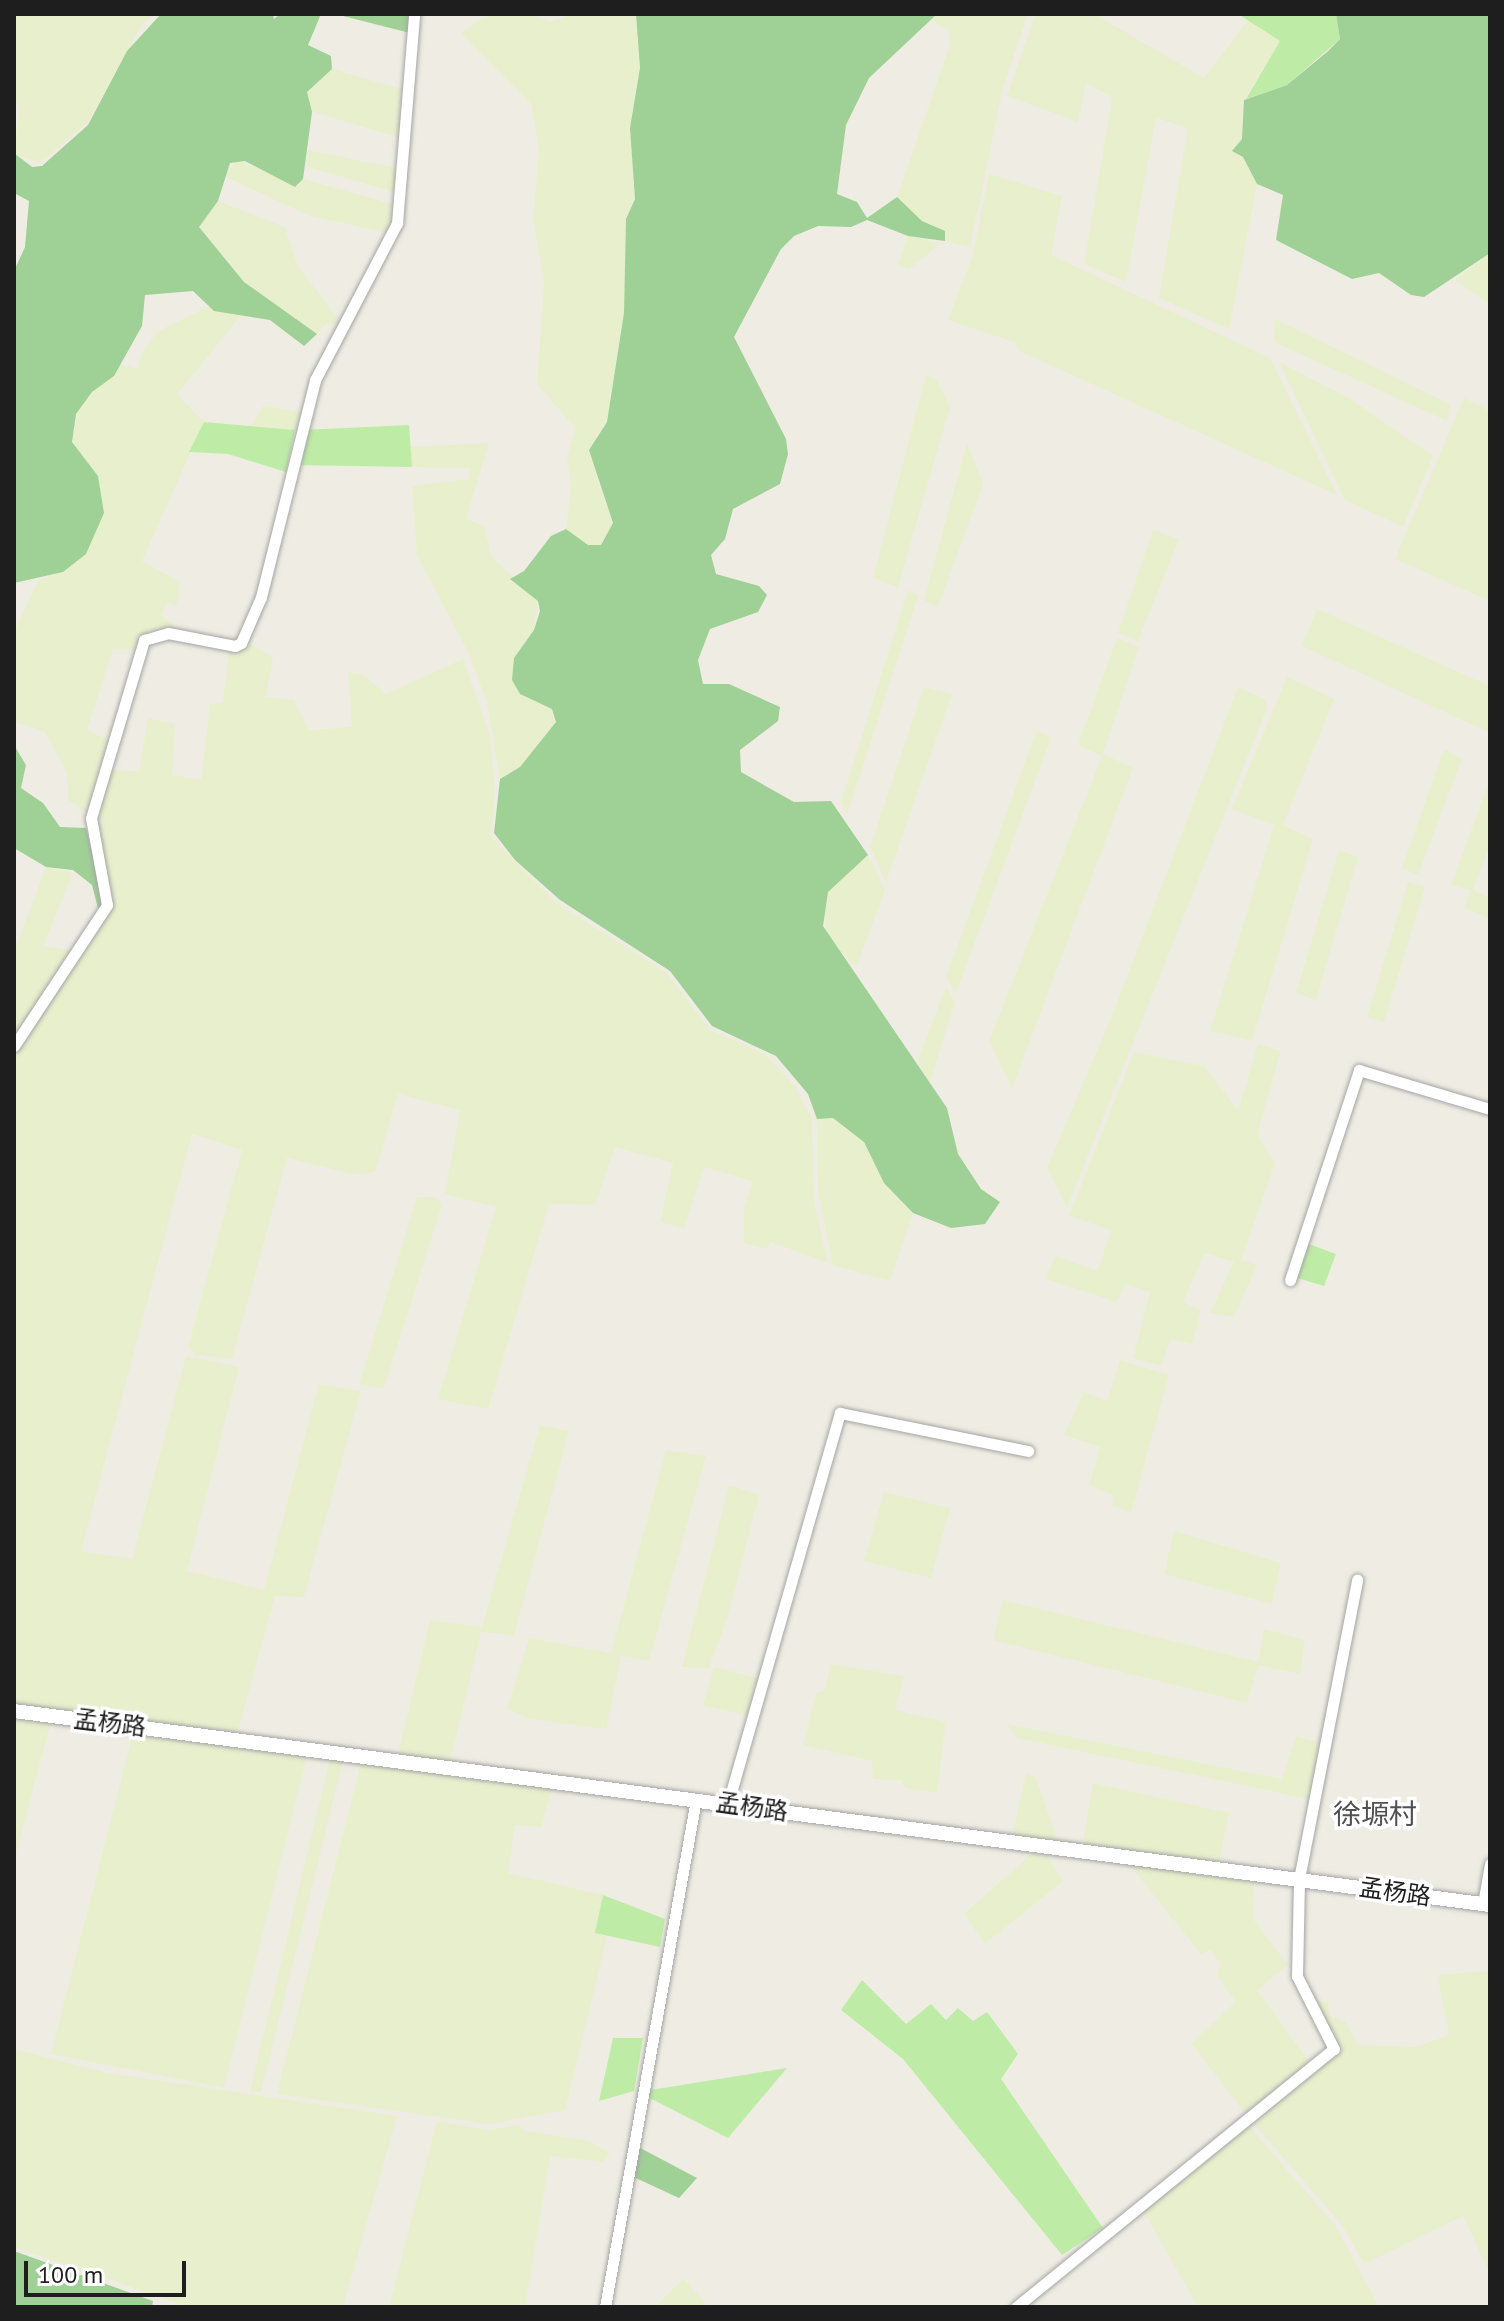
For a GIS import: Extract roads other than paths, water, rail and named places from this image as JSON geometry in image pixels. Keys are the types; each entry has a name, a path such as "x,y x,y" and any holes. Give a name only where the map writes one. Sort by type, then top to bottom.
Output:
{"street":[{"path":"14,1046 107,905 91,818 144,640 168,633 235,646 241,643 261,597 315,380 397,223 414,14"},
{"path":"1290,1280 1359,1070 1490,1109"},
{"path":"728,1803 840,1413 1028,1451"},
{"path":"1016,2307 1334,2049 1297,1976 1299,1879 1357,1580"},
{"name":"孟杨路","path":"14,1711 1487,1904"},
{"path":"605,2307 696,1799"},
{"path":"1487,1904 1490,1864"}],"district":[{"name":"徐塬村","path":"1375,1814"}]}
